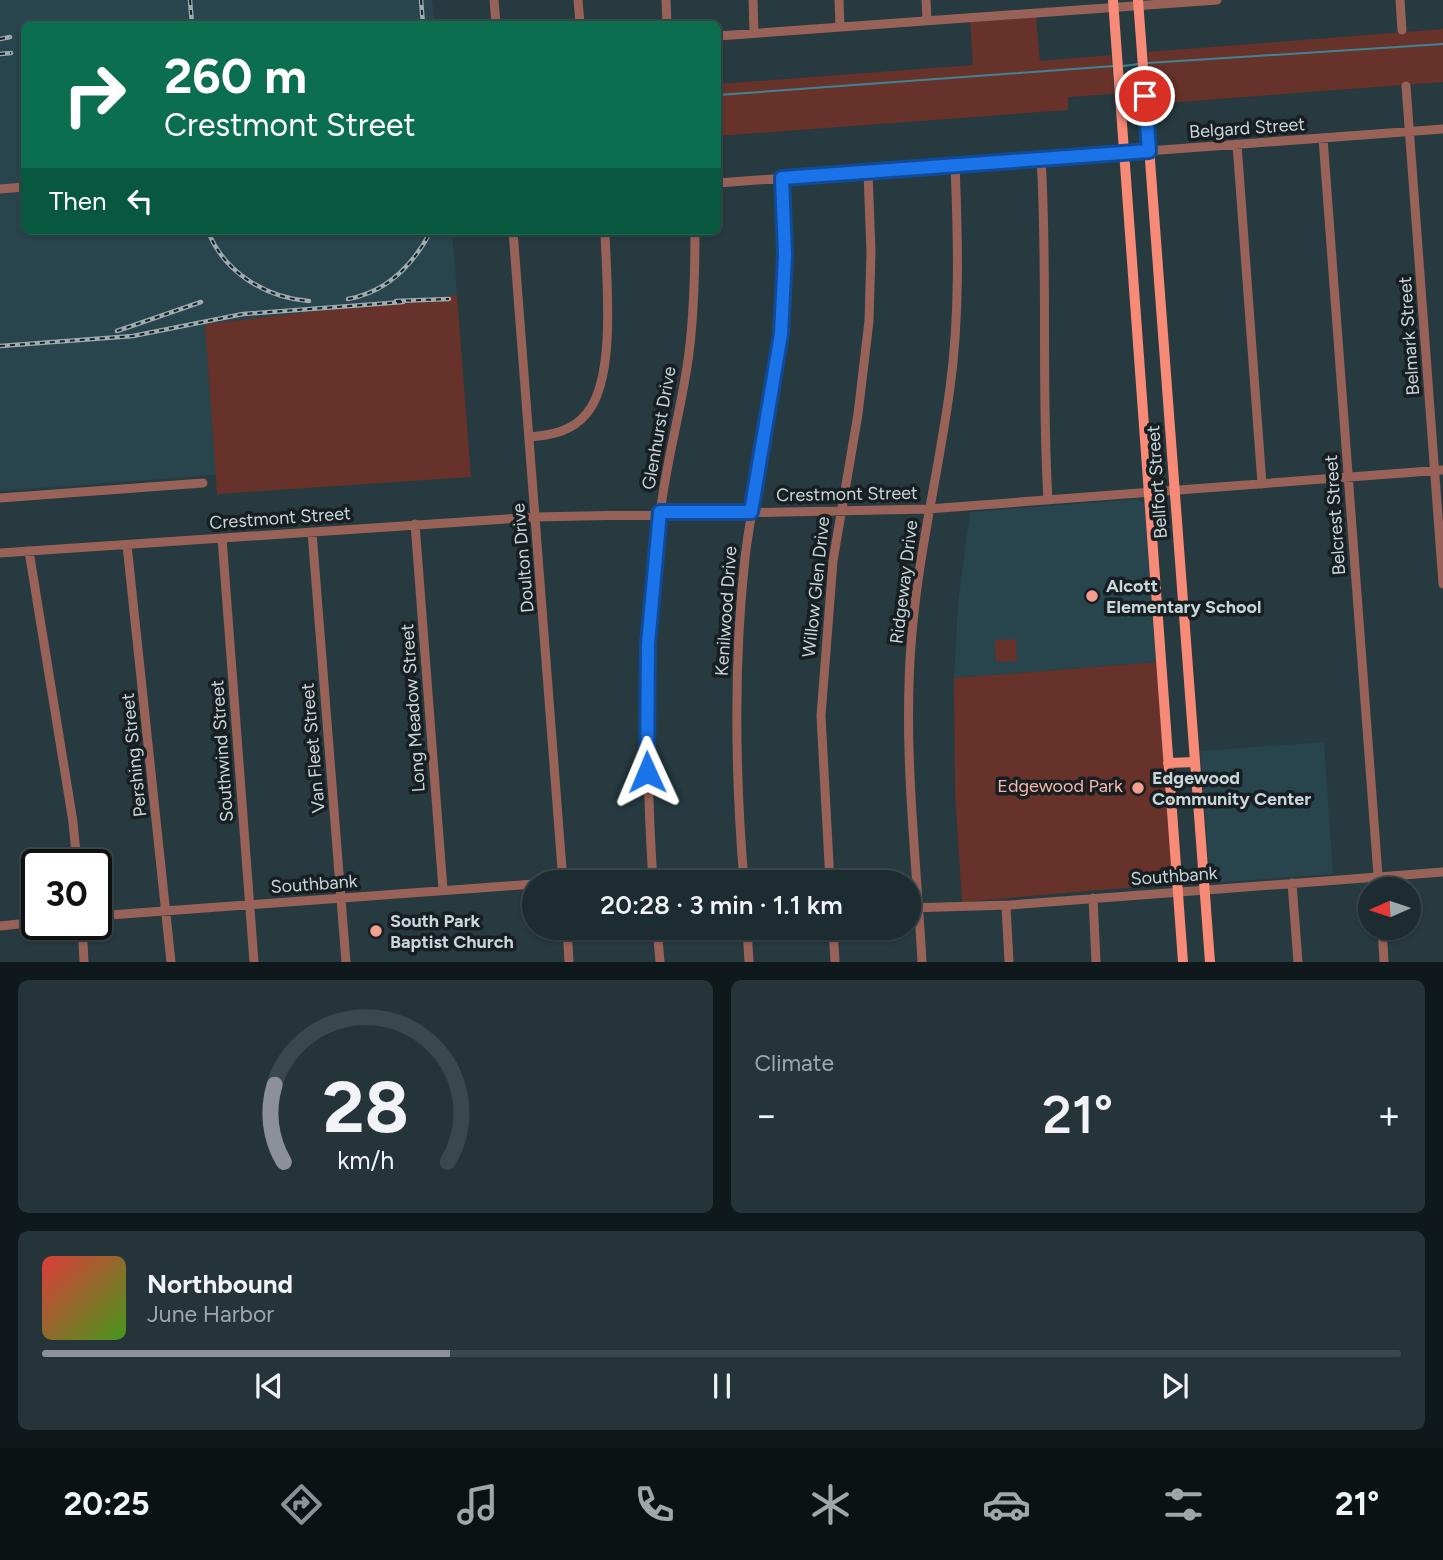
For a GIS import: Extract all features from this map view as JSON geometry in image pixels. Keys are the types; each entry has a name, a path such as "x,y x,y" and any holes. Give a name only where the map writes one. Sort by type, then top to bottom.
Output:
{"main road":[{"name":"Bellfort Street","path":"1138,3 1210,961"},
{"name":"Bellfort Street","path":"1113,4 1183,961"},
{"path":"1168,763 1195,762"}],"street":[{"path":"494,0 496,21"},
{"path":"578,0 580,21"},
{"path":"666,0 667,21"},
{"path":"753,0 754,33"},
{"path":"839,0 840,27"},
{"path":"926,0 927,20"},
{"path":"721,36 1113,4 1217,0"},
{"path":"1399,0 1402,30"},
{"name":"Belmark Street","path":"1406,86 1439,470 1443,584"},
{"name":"Belgard Street","path":"721,183 1443,129"},
{"name":"Belcrest Street","path":"1323,138 1378,877"},
{"path":"1237,144 1262,484"},
{"path":"1041,158 1046,232 1045,404 1048,500"},
{"name":"Ridgeway Drive","path":"917,870 908,714 911,635 929,509 949,398 957,318 955,165"},
{"name":"Willow Glen Drive","path":"829,870 821,716 840,510 858,414 869,321 872,252 868,172"},
{"name":"Kenilwood Drive","path":"743,870 735,718 739,628 751,512 781,334 785,255 782,178"},
{"path":"0,189 21,187"},
{"name":"Doulton Drive","path":"513,235 563,870"},
{"path":"528,437 552,435 577,423 591,408 601,387 606,332 605,235"},
{"name":"Glenhurst Drive","path":"652,870 646,720 648,644 660,512 689,353 695,235"},
{"name":"Crestmont Street","path":"0,553 535,517 660,512 929,509 1439,470"},
{"path":"0,498 203,483"},
{"name":"Long Meadow Street","path":"415,524 443,889"},
{"name":"Van Fleet Street","path":"312,532 346,961"},
{"name":"Southwind Street","path":"222,538 254,961"},
{"name":"Pershing Street","path":"127,545 171,961"},
{"path":"29,551 76,849"},
{"name":"Southbank","path":"1378,877 1443,872"},
{"name":"Southbank","path":"921,909 1006,906 1358,878"},
{"path":"1292,883 1298,961"},
{"name":"Southbank","path":"112,915 522,885"},
{"path":"1093,898 1096,961"},
{"path":"1006,906 1009,961"},
{"path":"0,926 21,924"},
{"path":"83,940 84,961"},
{"path":"568,940 569,961"},
{"path":"658,940 660,961"},
{"path":"748,940 750,961"},
{"path":"834,940 835,961"},
{"name":"Ridgeway Drive","path":"921,940 922,961"},
{"path":"1383,940 1384,961"}],"shaded area":[{"path":"0,0 432,0 435,21 21,21 21,235 452,235 457,295 206,324 216,475 0,491"},
{"path":"1138,499 1146,506 1158,662 954,678 958,604 970,512"},
{"path":"1324,742 1333,874 1210,883 1200,751"}],"green space":[{"path":"1036,17 1040,61 1111,55 1114,94 1068,97 1068,110 721,136 721,84 973,65 970,22"},
{"path":"1443,29 1443,82 1152,104 1148,52"},
{"path":"1140,75 1142,99 1123,100 1121,76"},
{"path":"457,295 471,477 217,494 205,324"},
{"path":"1016,639 1017,661 996,662 995,640"},
{"name":"Edgewood Park","path":"1158,662 1172,884 962,902 955,793 954,678"}],"waterway":[{"path":"1148,63 1443,44"},
{"path":"1123,66 1139,64"},
{"path":"721,95 1114,66"}],"railway":[{"path":"190,0 192,21"},
{"path":"421,0 423,21"},
{"path":"0,39 10,37"},
{"path":"0,54 11,53"},
{"path":"210,235 225,259 249,281 278,295 309,301"},
{"path":"348,299 387,283 407,266 429,235"},
{"path":"396,301 449,299"},
{"path":"117,331 201,302"},
{"path":"0,346 133,336 243,314 403,302"}],"place":[{"name":"Alcott Elementary School","path":"1092,596"},
{"name":"Edgewood Community Center","path":"1138,788"},
{"name":"South Park Baptist Church","path":"376,931"}],"route":[{"path":"647,772 648,644 660,512 751,512 770,414 781,334 785,255 782,178 1149,151 1145,96"}]}
